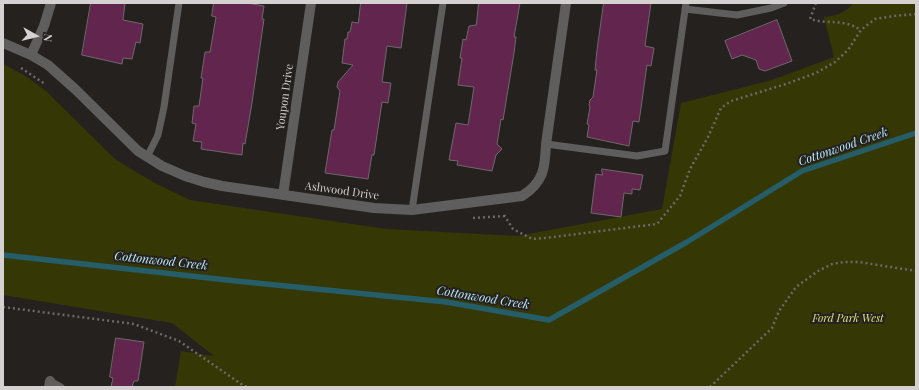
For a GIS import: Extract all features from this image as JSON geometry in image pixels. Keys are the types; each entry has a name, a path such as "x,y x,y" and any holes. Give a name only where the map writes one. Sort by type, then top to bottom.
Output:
{"street":[{"path":"31,55 44,26 51,3"},
{"name":"Youpon Drive","path":"283,195 311,3"},
{"name":"Ashwood Drive","path":"3,43 31,55 48,65 70,84 138,150 162,166 185,176 222,186 374,208 412,210 522,196 531,190 538,182 543,173 545,162 546,144 566,3"}],"lane":[{"path":"147,157 158,135 164,107 179,3"},
{"path":"412,210 443,3"},
{"path":"546,144 637,156 665,151 686,6 737,15 771,8 784,3"},
{"path":"50,384 61,387"}],"path":[{"path":"816,3 810,19 839,22 854,26 861,30"},
{"path":"501,198 504,216 513,228 532,239 658,224 680,196 690,169 708,137 721,108 731,101 816,73 835,62 848,50 861,30 875,19 916,14"},
{"path":"710,387 772,328 779,311 796,287 818,271 832,264 859,262 916,271"},
{"path":"3,307 134,324 179,341 244,386 249,387"}],"green space":[{"name":"Ford Park West","path":"853,3 916,3 916,387 175,387 181,351 214,356 172,323 3,295 3,64 24,75 46,91 116,160 155,183 190,200 386,229 518,236 662,209 681,103 772,80 834,57 824,17 833,16 840,13"}],"building":[{"path":"91,3 125,3 123,20 143,24 140,43 136,42 132,59 123,58 122,64 82,55"},
{"path":"214,3 247,3 264,6 262,19 264,19 252,103 245,144 243,143 242,155 201,149 202,142 193,141 196,124 192,123 194,106 199,106 205,52 210,52 216,17 212,16"},
{"path":"361,3 407,3 401,48 387,46 382,82 391,83 388,103 382,102 374,155 372,155 368,179 325,173 340,91 337,87 338,82 353,65 342,63 345,39 347,39 348,32 350,32 352,22 358,23"},
{"path":"479,3 520,3 514,37 516,37 514,53 503,120 501,119 497,144 502,149 496,155 492,171 457,165 458,161 449,160 456,123 468,125 474,87 458,85 462,58 460,58 463,39 466,40 469,26 476,25"},
{"path":"604,3 651,3 645,46 654,48 651,66 647,65 639,122 633,121 629,146 587,137 589,125 587,124 590,107 589,105 590,100 593,97 597,70 595,70 597,50"},
{"path":"777,20 792,61 765,71 759,69 756,60 742,55 732,59 725,41"},
{"path":"602,169 643,175 640,190 632,189 632,194 624,193 621,217 591,213 596,174 602,175"},
{"path":"116,338 144,342 138,381 134,381 132,387 111,387 113,378 110,377"}],"waterway":[{"name":"Cottonwood Creek","path":"3,255 236,281 446,302 549,320 687,242 802,171 916,133"}]}
